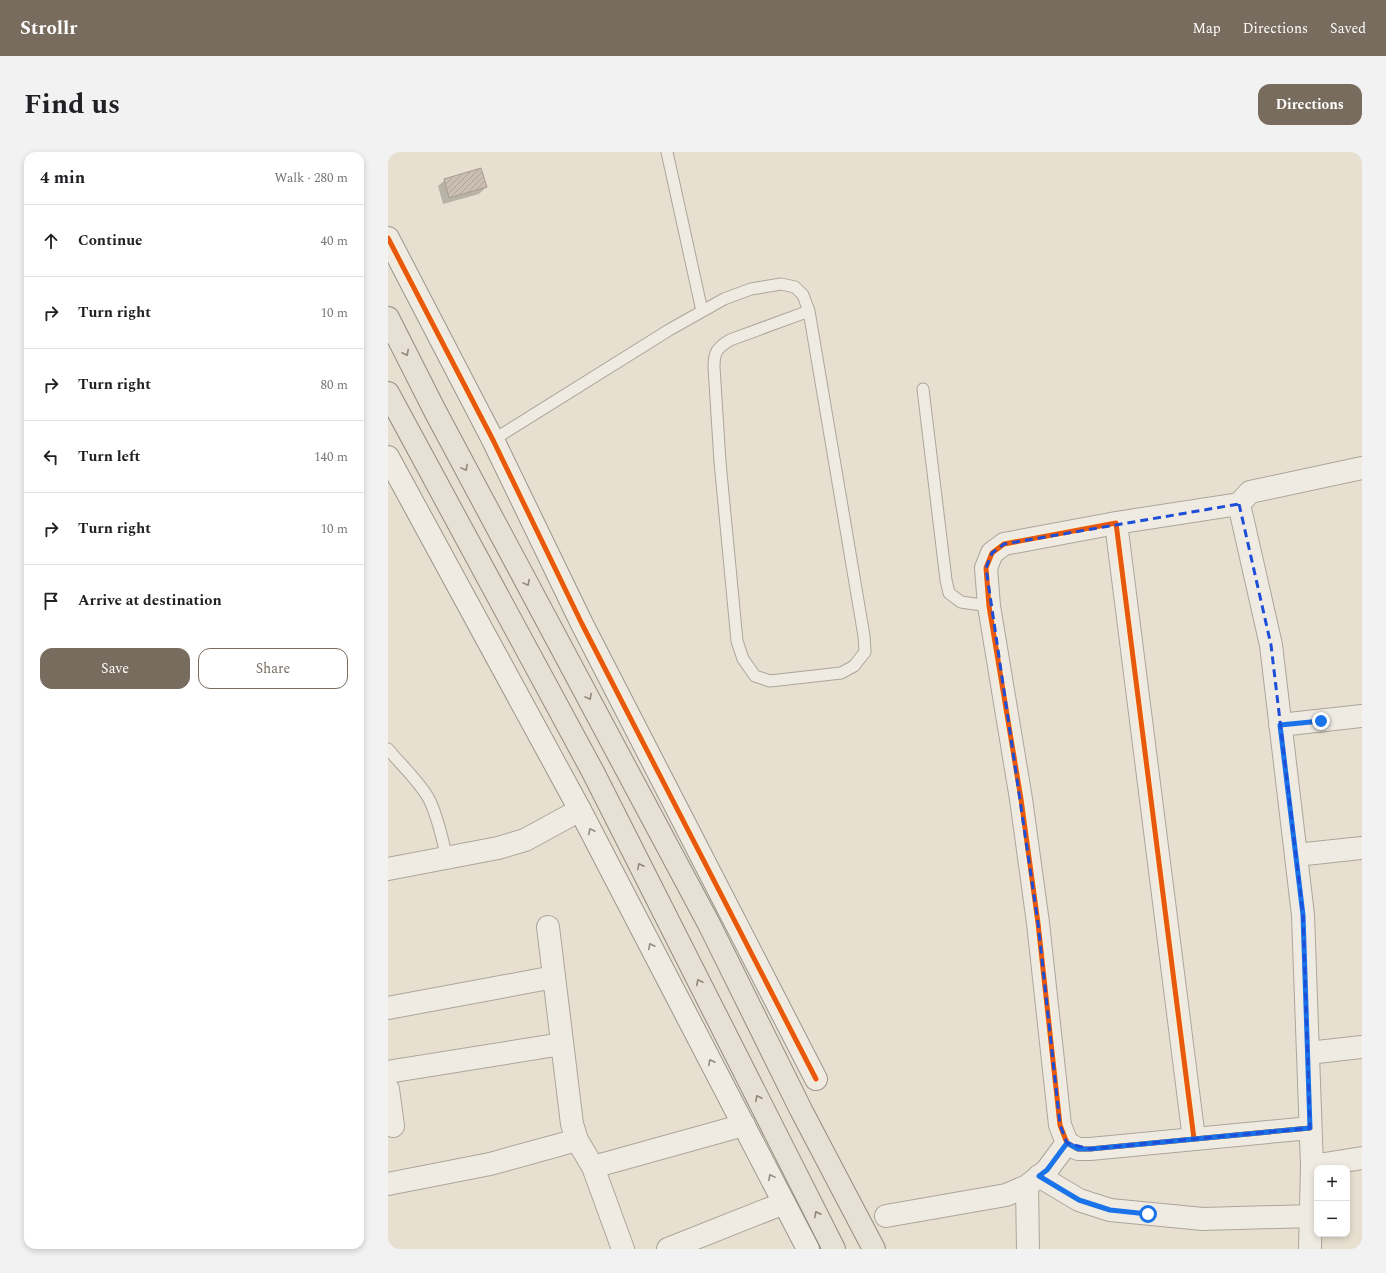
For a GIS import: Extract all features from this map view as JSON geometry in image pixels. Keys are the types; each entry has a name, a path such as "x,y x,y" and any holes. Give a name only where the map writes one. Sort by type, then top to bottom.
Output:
{"main road":[{"path":"388,318 435,411 709,924 801,1110 874,1249"},
{"path":"388,393 592,772 834,1249"}],"street":[{"path":"388,238 493,440 582,624 816,1079"},
{"path":"388,457 580,810 808,1249"},
{"path":"1310,1128 1090,1149 1078,1149 1067,1143 1060,1125 1038,923 1021,799 989,606 986,568 992,553 1004,544 1116,522 1239,504 1250,492 1362,468"},
{"path":"1239,504 1271,645 1303,915 1312,1166 1310,1249"},
{"path":"1116,522 1194,1139"},
{"path":"1280,725 1362,716"},
{"path":"388,869 498,848 525,840 580,810"},
{"path":"1296,856 1362,848"},
{"path":"548,927 572,1124 577,1140 593,1167 623,1249"},
{"path":"388,1008 554,977"},
{"path":"388,1072 562,1044"},
{"path":"1308,1053 1362,1047"},
{"path":"388,1089 394,1126"},
{"path":"593,1167 744,1125"},
{"path":"388,1184 490,1164 577,1140"},
{"path":"886,1216 1006,1195 1033,1181 1047,1170 1067,1143"},
{"path":"1312,1166 1362,1158"},
{"path":"1033,1181 1079,1200 1110,1210 1203,1219 1311,1216"},
{"path":"1028,1249 1033,1181"},
{"path":"668,1249 784,1203"}],"lane":[{"path":"667,152 702,311"},
{"path":"493,440 669,330 724,299 751,289 781,284 795,287 803,295 809,311 864,636 865,652 854,666 841,672 770,681 755,676 743,659 737,641 720,462 714,358 719,346 730,340 809,311"},
{"path":"923,389 946,580 949,593 961,602 989,606"},
{"path":"388,749 428,799 437,819 447,858"}],"highlighted area":[{"path":"1239,504 1271,645 1303,915 1310,1128 1090,1149 1067,1143 1060,1125 1038,923 986,568 992,553 1004,544"}],"building":[{"path":"481,168 487,187 449,198 444,179"}],"cycle path":[{"path":"388,238 493,440 582,624 816,1079"},
{"path":"1194,1139 1116,523 1004,544 992,553 986,568 989,606 1021,799 1038,923 1060,1125 1067,1143 1078,1149 1090,1149 1310,1128"}],"route":[{"path":"1148,1214 1110,1210 1079,1200 1039,1176 1047,1170 1067,1143 1078,1149 1090,1149 1310,1128 1303,915 1280,725 1321,721"}]}
